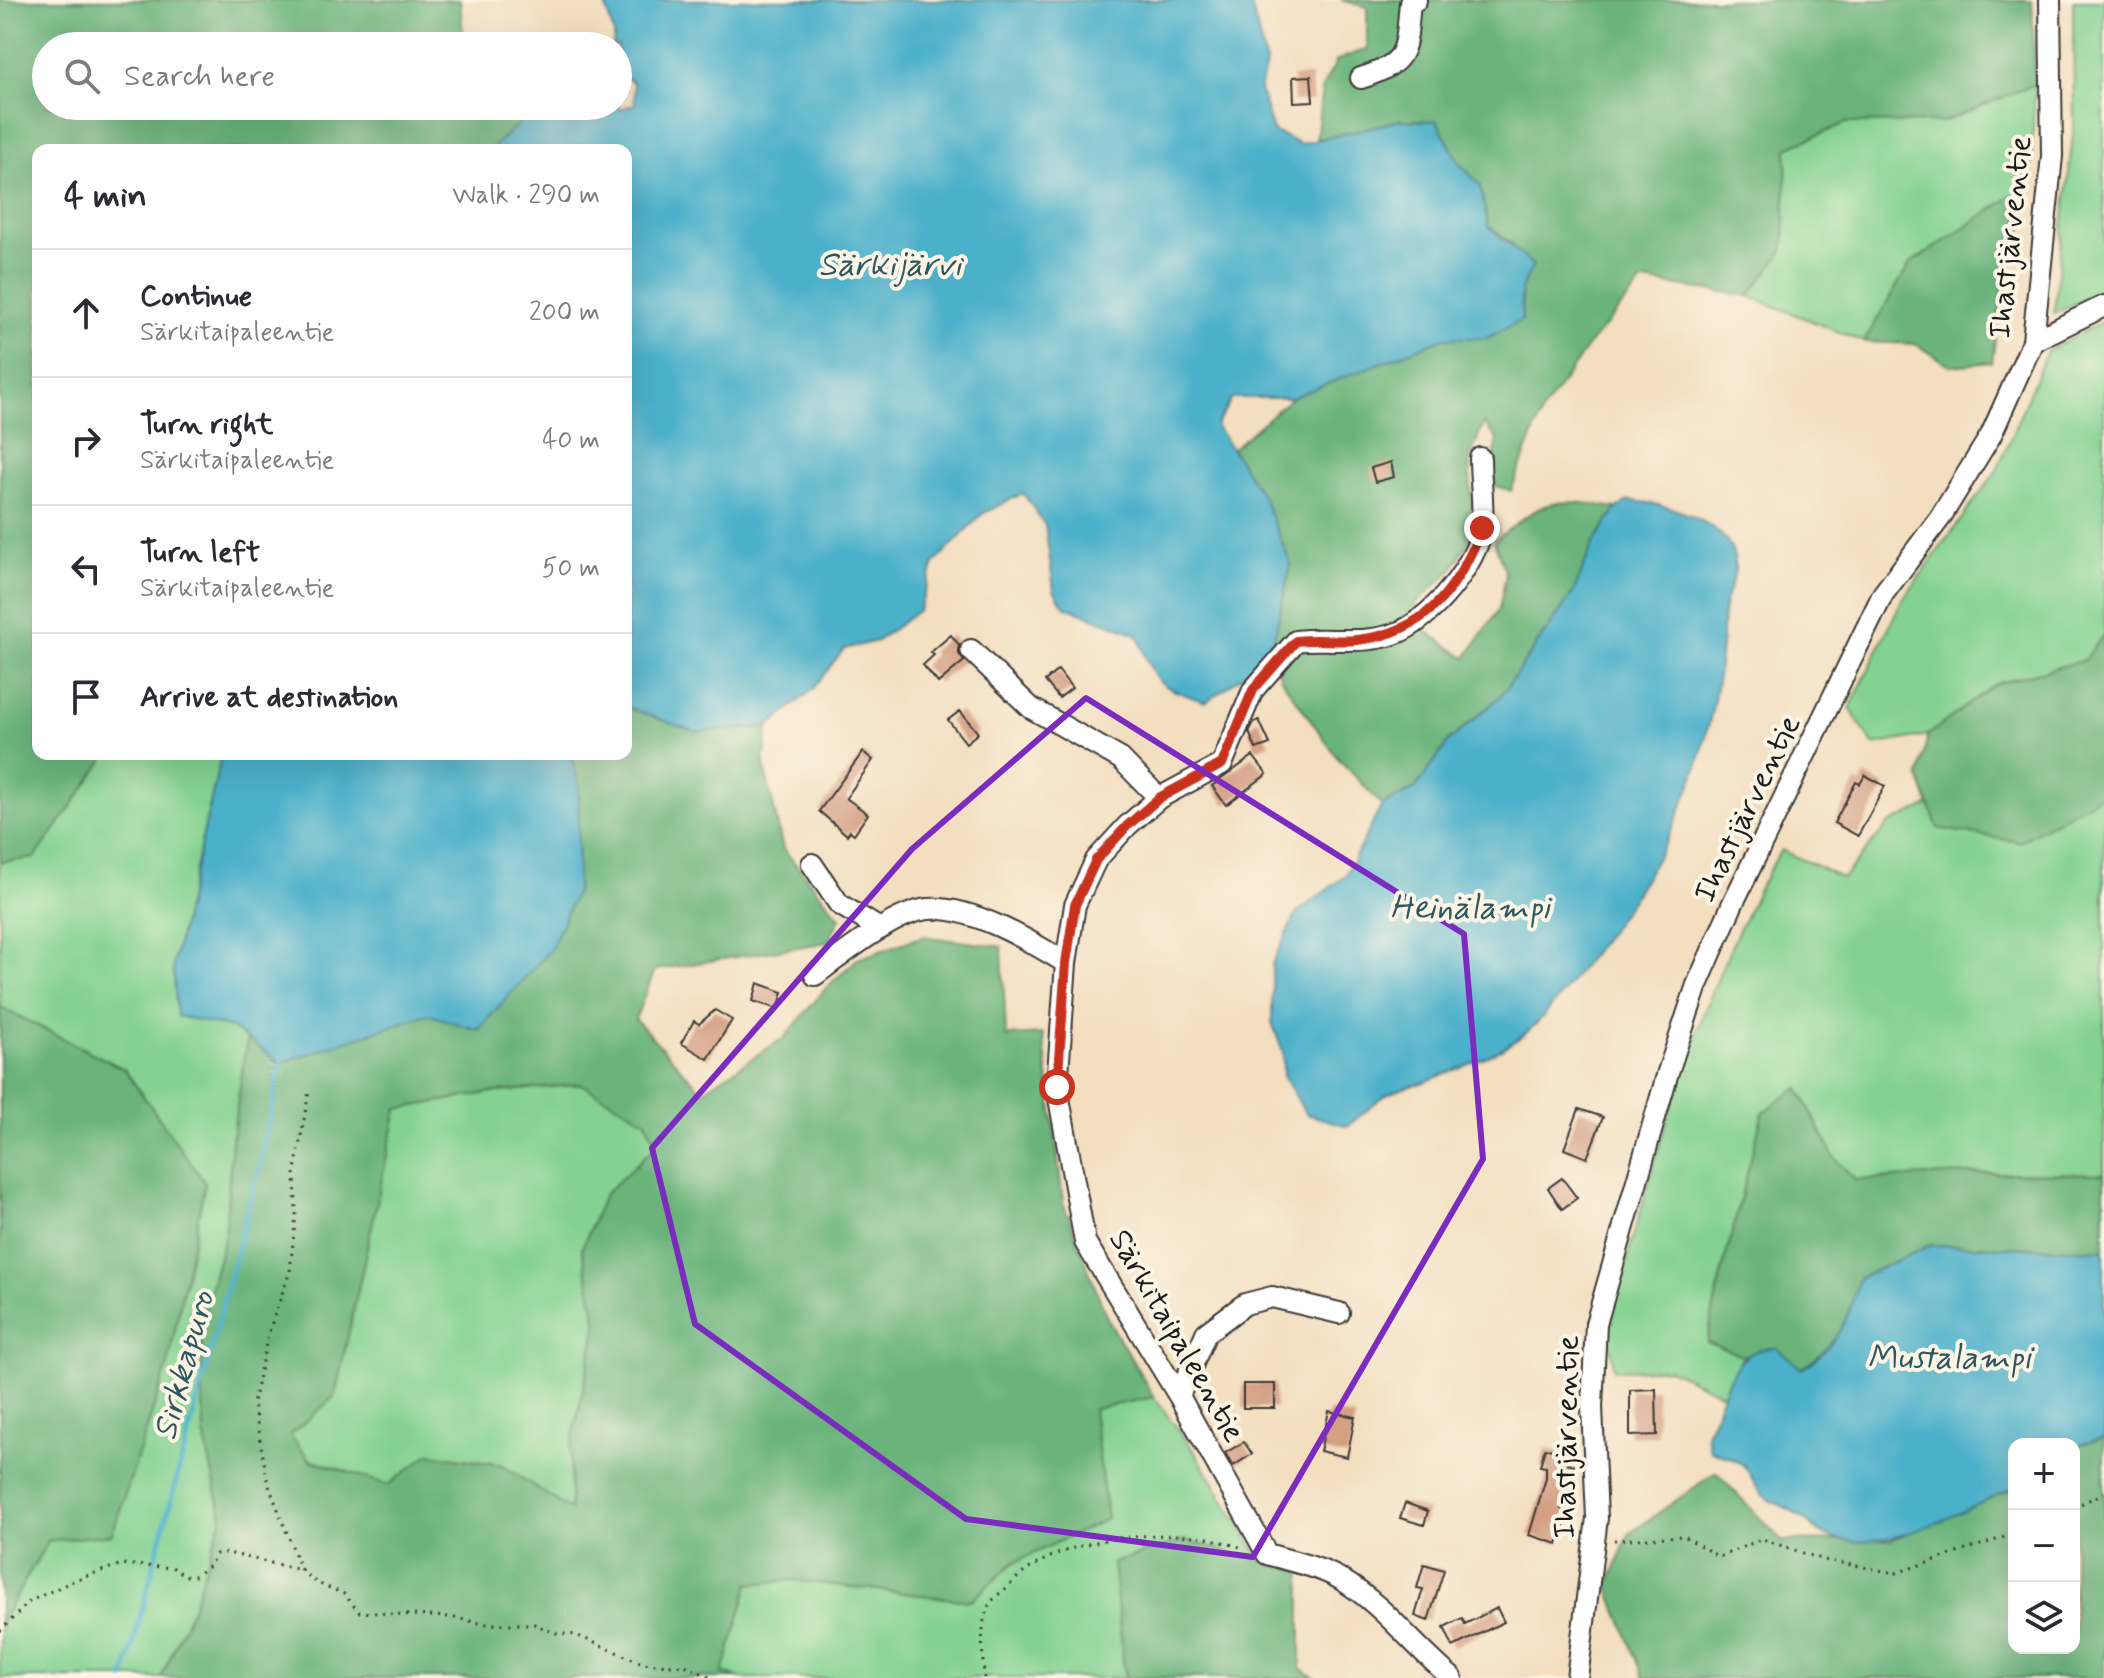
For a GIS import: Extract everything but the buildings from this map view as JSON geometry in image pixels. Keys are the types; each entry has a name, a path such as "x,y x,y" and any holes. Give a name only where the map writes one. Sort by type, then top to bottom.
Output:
{"street":[{"path":"1361,78 1382,71 1404,55 1409,37 1410,3 1416,0"},
{"name":"Ihastjärventie","path":"1577,1678 1594,1541 1596,1324 1697,985 1883,594 1940,518 1991,435 2033,341 2052,156 2050,0"},
{"path":"2033,341 2104,306"},
{"name":"Särkitaipaleentie","path":"1267,1554 1179,1396 1085,1242 1057,1087 1066,963 1075,905 1096,860 1127,826 1159,798 1222,764 1253,690 1296,641 1322,637 1353,640 1396,634 1437,605 1467,567 1482,528 1480,458"},
{"path":"971,650 1031,708 1059,726 1091,739 1121,759 1159,798"},
{"path":"812,864 839,904 880,929"},
{"path":"815,975 880,929 925,909 958,911 1032,941 1066,963"},
{"path":"1179,1396 1206,1333 1245,1304 1272,1297 1339,1313"},
{"path":"1267,1554 1341,1578 1400,1625 1429,1659 1452,1678"}],"path":[{"path":"301,1570 268,1483 253,1403 268,1334 290,1271 296,1214 295,1171 309,1091"},
{"path":"2080,1504 2104,1493"},
{"path":"984,1678 982,1646 990,1604 1016,1577 1042,1561 1077,1546 1107,1540 1193,1535 1267,1554"},
{"path":"1594,1541 1684,1536 1719,1557 1762,1539 1824,1560 1896,1573 2008,1536"},
{"path":"0,1631 23,1607 42,1594 122,1564 149,1565 195,1576 210,1565 216,1554 228,1553 301,1570 317,1583 344,1594 359,1612 450,1617 484,1624 534,1624 555,1633 576,1635 642,1663 687,1666 712,1678"}],"highlighted area":[{"path":"1086,698 1464,934 1483,1159 1253,1557 966,1519 695,1324 652,1148 912,849"}],"green space":[{"path":"0,0 460,0 463,32 32,32 32,120 523,120 497,144 32,144 32,760 103,760 35,858 0,862"},
{"path":"1340,0 2032,0 2035,84 1943,122 1846,123 1787,148 1784,249 1749,296 1643,281 1587,347 1542,412 1511,491 1491,484 1497,439 1484,423 1469,460 1474,532 1452,570 1416,603 1426,631 1466,658 1499,609 1506,574 1494,541 1526,516 1550,504 1577,502 1617,508 1593,544 1573,593 1500,697 1449,741 1415,789 1382,805 1338,758 1280,677 1274,638 1291,564 1232,449 1291,398 1444,338 1487,338 1522,320 1521,289 1512,244 1488,226 1480,186 1459,163 1437,121 1400,120 1316,140 1322,88 1337,60 1367,49 1367,7"},
{"path":"2073,0 2104,0 2104,290 2054,313 2074,125"},
{"path":"2035,84 2031,173 2018,192 1910,264 1864,342 1749,296 1784,249 1787,148 1846,123 1943,122"},
{"path":"2018,192 2023,228 2003,287 1992,362 1951,366 1916,344 1864,342 1910,264"},
{"path":"2104,321 2104,634 2085,660 1995,684 1928,735 1873,745 1850,708 1901,602 1997,470 2047,351"},
{"path":"2104,634 2104,794 2019,842 1938,828 1919,777 1928,735 1995,684 2085,660"},
{"path":"632,709 696,732 768,727 764,765 783,849 840,918 828,942 655,970 635,1019 702,1091 785,1037 826,988 857,959 923,936 1002,947 1006,1036 1043,1034 1063,1202 1107,1318 1154,1397 1093,1409 1107,1519 1013,1563 971,1601 792,1580 749,1584 723,1673 739,1678 161,1678 193,1606 222,1517 204,1434 201,1324 225,1234 232,1140 247,1039 281,1063 427,1014 579,786 572,760 632,760","holes":["581,1084 646,1121 656,1146 604,1195 582,1248 597,1325 571,1447 570,1510 502,1465 429,1454 388,1485 310,1460 290,1435 335,1396 397,1109 488,1093"]},
{"path":"220,760 173,965 178,1016 232,1028 247,1039 232,1140 225,1234 201,1324 204,1434 222,1517 193,1606 161,1678 0,1678 0,1623 48,1541 112,1534 168,1364 205,1183 124,1069 0,1007 0,862 35,857 103,761"},
{"path":"2104,794 2104,1174 1985,1173 1855,1180 1834,1157 1799,1088 1763,1112 1720,1279 1707,1342 1743,1356 1722,1394 1669,1369 1614,1370 1608,1326 1660,1143 1700,1022 1724,963 1781,850 1843,878 1888,824 1930,805 1938,828 2019,842"},
{"path":"0,1007 124,1069 205,1183 168,1364 112,1534 48,1541 0,1623"},
{"path":"581,1084 646,1121 656,1146 604,1195 582,1248 597,1325 571,1447 570,1511 502,1465 429,1454 388,1485 310,1459 289,1435 335,1395 397,1109 488,1093"},
{"path":"1798,1088 1834,1157 1855,1180 1985,1173 2104,1174 2104,1250 1930,1245 1859,1278 1846,1319 1833,1341 1801,1369 1770,1348 1743,1356 1707,1342 1763,1112"},
{"path":"1154,1397 1194,1451 1262,1561 1185,1540 1114,1563 1125,1678 739,1678 722,1673 749,1584 792,1580 971,1601 1013,1563 1107,1519 1093,1409"},
{"path":"2104,1438 2104,1678 1644,1678 1608,1586 1629,1534 1716,1472 1782,1541 1891,1540 2008,1491 2008,1654 2080,1654 2082,1444"},
{"path":"1185,1540 1301,1572 1301,1668 1315,1678 1125,1678 1113,1563"}],"water":[{"name":"Särkijärvi","path":"604,0 1250,0 1266,63 1260,90 1273,131 1300,144 1400,120 1437,121 1459,163 1480,185 1488,226 1533,265 1521,289 1522,320 1487,338 1444,338 1291,398 1232,398 1216,425 1263,497 1291,564 1274,638 1250,670 1206,702 1159,681 1148,664 1137,634 1064,606 1054,590 1045,525 1023,493 982,514 934,564 919,610 877,641 844,649 813,689 768,727 696,732 632,709 632,144 497,144 523,120 632,120 632,105 635,104 632,32 613,32"},
{"name":"Heinälampi","path":"1629,501 1661,506 1697,518 1725,539 1733,553 1735,569 1724,608 1712,713 1685,800 1666,841 1616,922 1550,1009 1525,1033 1469,1064 1389,1094 1347,1126 1306,1114 1283,1075 1283,1053 1272,1022 1272,964 1297,913 1345,876 1382,805 1415,789 1449,741 1500,697 1573,593 1593,544 1617,508"},
{"path":"220,760 572,760 579,786 577,889 551,949 478,1030 427,1014 281,1063 232,1028 177,1016 173,965"},
{"name":"Mustalampi","path":"1931,1245 2104,1250 2104,1438 2080,1446 2080,1438 2008,1438 2008,1491 1927,1527 1880,1540 1857,1542 1829,1537 1792,1511 1771,1501 1763,1495 1743,1465 1710,1450 1706,1433 1730,1377 1747,1356 1760,1350 1777,1348 1802,1369 1824,1351 1846,1319 1859,1278"}],"waterway":[{"name":"Sirkkapuro","path":"124,1678 258,1171 281,1063"}],"route":[{"path":"1057,1087 1066,963 1075,905 1096,860 1127,826 1159,798 1222,764 1253,690 1296,641 1322,637 1353,640 1396,634 1437,605 1467,567 1482,528"}]}
